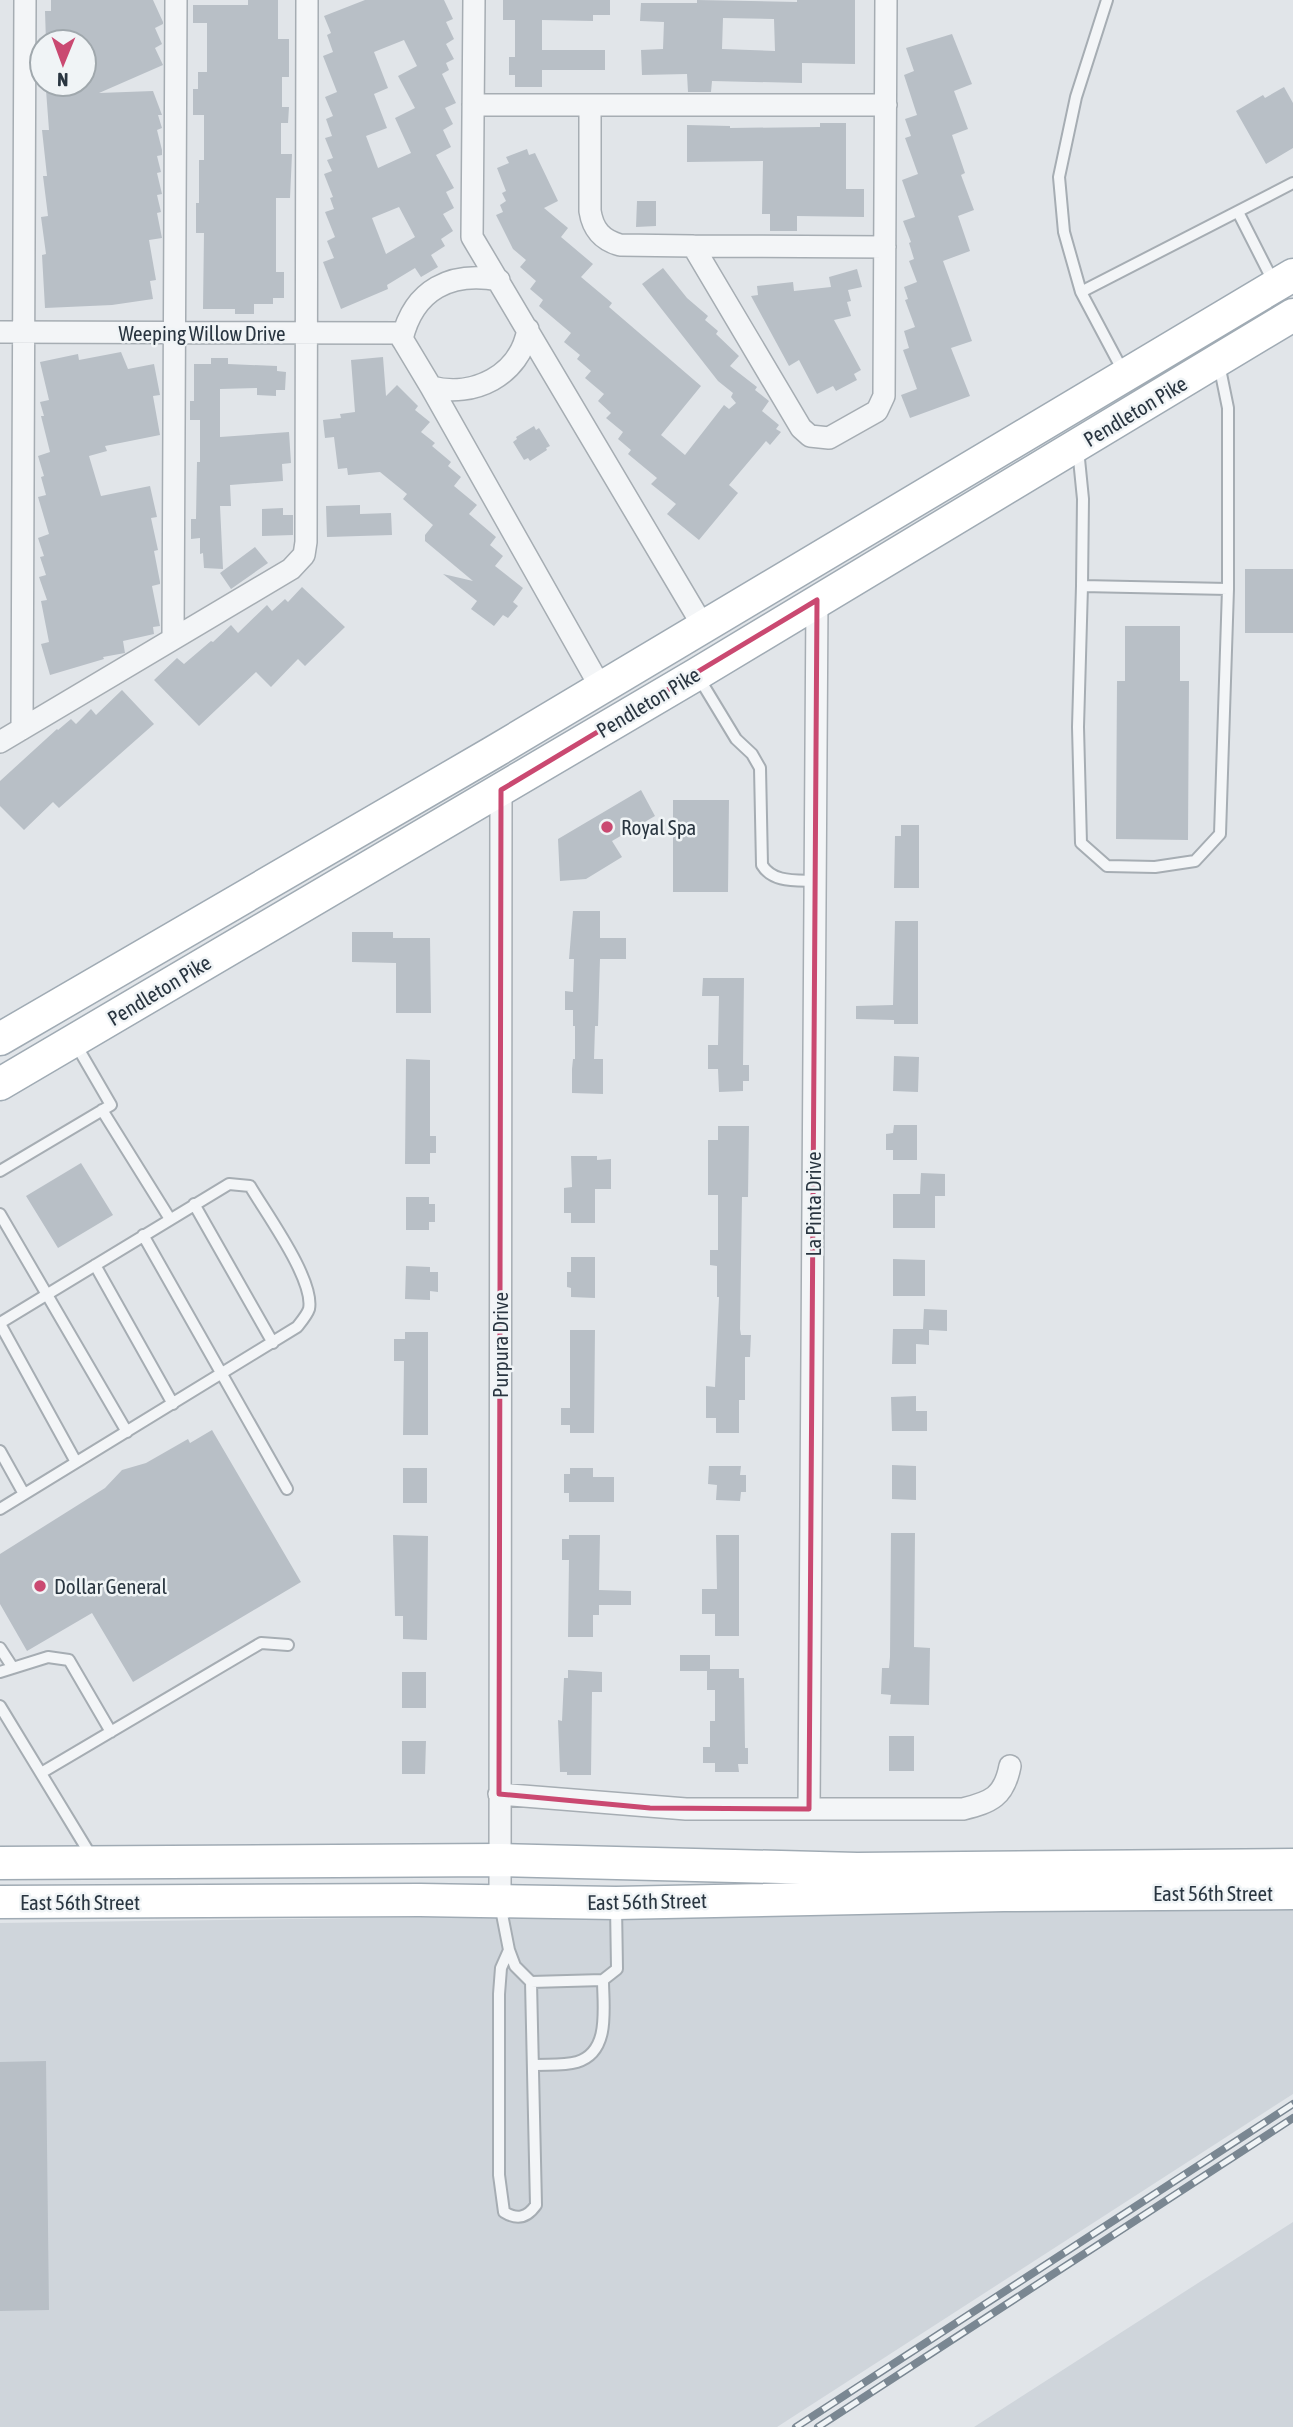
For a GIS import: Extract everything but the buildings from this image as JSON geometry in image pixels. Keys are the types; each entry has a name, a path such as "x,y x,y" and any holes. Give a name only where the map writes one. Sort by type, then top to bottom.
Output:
{"main road":[{"name":"Pendleton Pike","path":"0,1039 600,688 1284,280"},
{"name":"Pendleton Pike","path":"0,1084 501,790 1293,315"},
{"name":"East 56th Street","path":"0,1863 499,1860 857,1869 1293,1865"},
{"name":"East 56th Street","path":"0,1902 616,1903 990,1895 1293,1893"}],"street":[{"path":"22,729 25,0"},
{"path":"173,639 176,0"},
{"path":"0,741 291,569 304,555 307,0"},
{"path":"474,0 472,237 702,626"},
{"path":"693,246 801,428 810,436 829,438 877,411 883,399 886,0"},
{"path":"473,105 886,105"},
{"path":"590,106 590,212 599,234 610,242 620,245 885,247"},
{"path":"499,280 467,276 432,290 414,308 402,339 600,688"},
{"path":"431,387 462,391 493,380 516,358 524,344 527,329"},
{"name":"Weeping Willow Drive","path":"0,332 403,333"},
{"name":"La Pinta Drive","path":"809,1808 817,600"},
{"name":"Purpura Drive","path":"500,1901 501,790"},
{"path":"499,1794 650,1808 963,1809 996,1797 1007,1779 1010,1766"}],"lane":[{"path":"1107,0 1076,97 1059,177 1064,232 1081,292 1125,374"},
{"path":"1081,292 1293,183"},
{"path":"1238,212 1284,280"},
{"path":"1077,446 1083,499 1078,727 1080,843 1107,866 1155,867 1195,861 1220,834 1228,589 1228,408 1218,362"},
{"path":"1082,586 1228,589"},
{"path":"696,674 736,738 752,754 760,768 762,865 767,874 775,878 816,881"},
{"path":"0,1171 111,1105 73,1040"},
{"path":"102,1110 170,1219"},
{"path":"0,1508 173,1404 297,1327 309,1311 310,1294 298,1266 250,1186 229,1184 0,1323 76,1462"},
{"path":"194,1204 273,1342"},
{"path":"0,1214 127,1432"},
{"path":"143,1235 287,1489"},
{"path":"95,1265 173,1404"},
{"path":"0,1451 24,1494"},
{"path":"41,1773 261,1643 288,1645"},
{"path":"0,1648 13,1668"},
{"path":"0,1672 48,1657 69,1660 111,1732"},
{"path":"0,1706 95,1862"},
{"path":"500,1901 509,1950 516,1966 531,1982 536,2205 531,2213 522,2217 504,2212 499,2175 499,1994 501,1968 509,1950"},
{"path":"531,1982 603,1980 617,1969 616,1903"},
{"path":"533,2065 578,2062 590,2055 603,2032 603,1980"}],"highlighted area":[{"path":"817,600 809,1809 650,1808 499,1794 501,790"}],"shaded area":[{"path":"1293,1905 1293,2094 777,2427 0,2427 0,1923"},
{"path":"1293,2222 1293,2427 974,2427"}],"railway":[{"path":"796,2427 1293,2104"},
{"path":"818,2427 1293,2118"}],"place":[{"name":"Royal Spa","path":"607,827"},
{"name":"Dollar General","path":"40,1586"}]}
